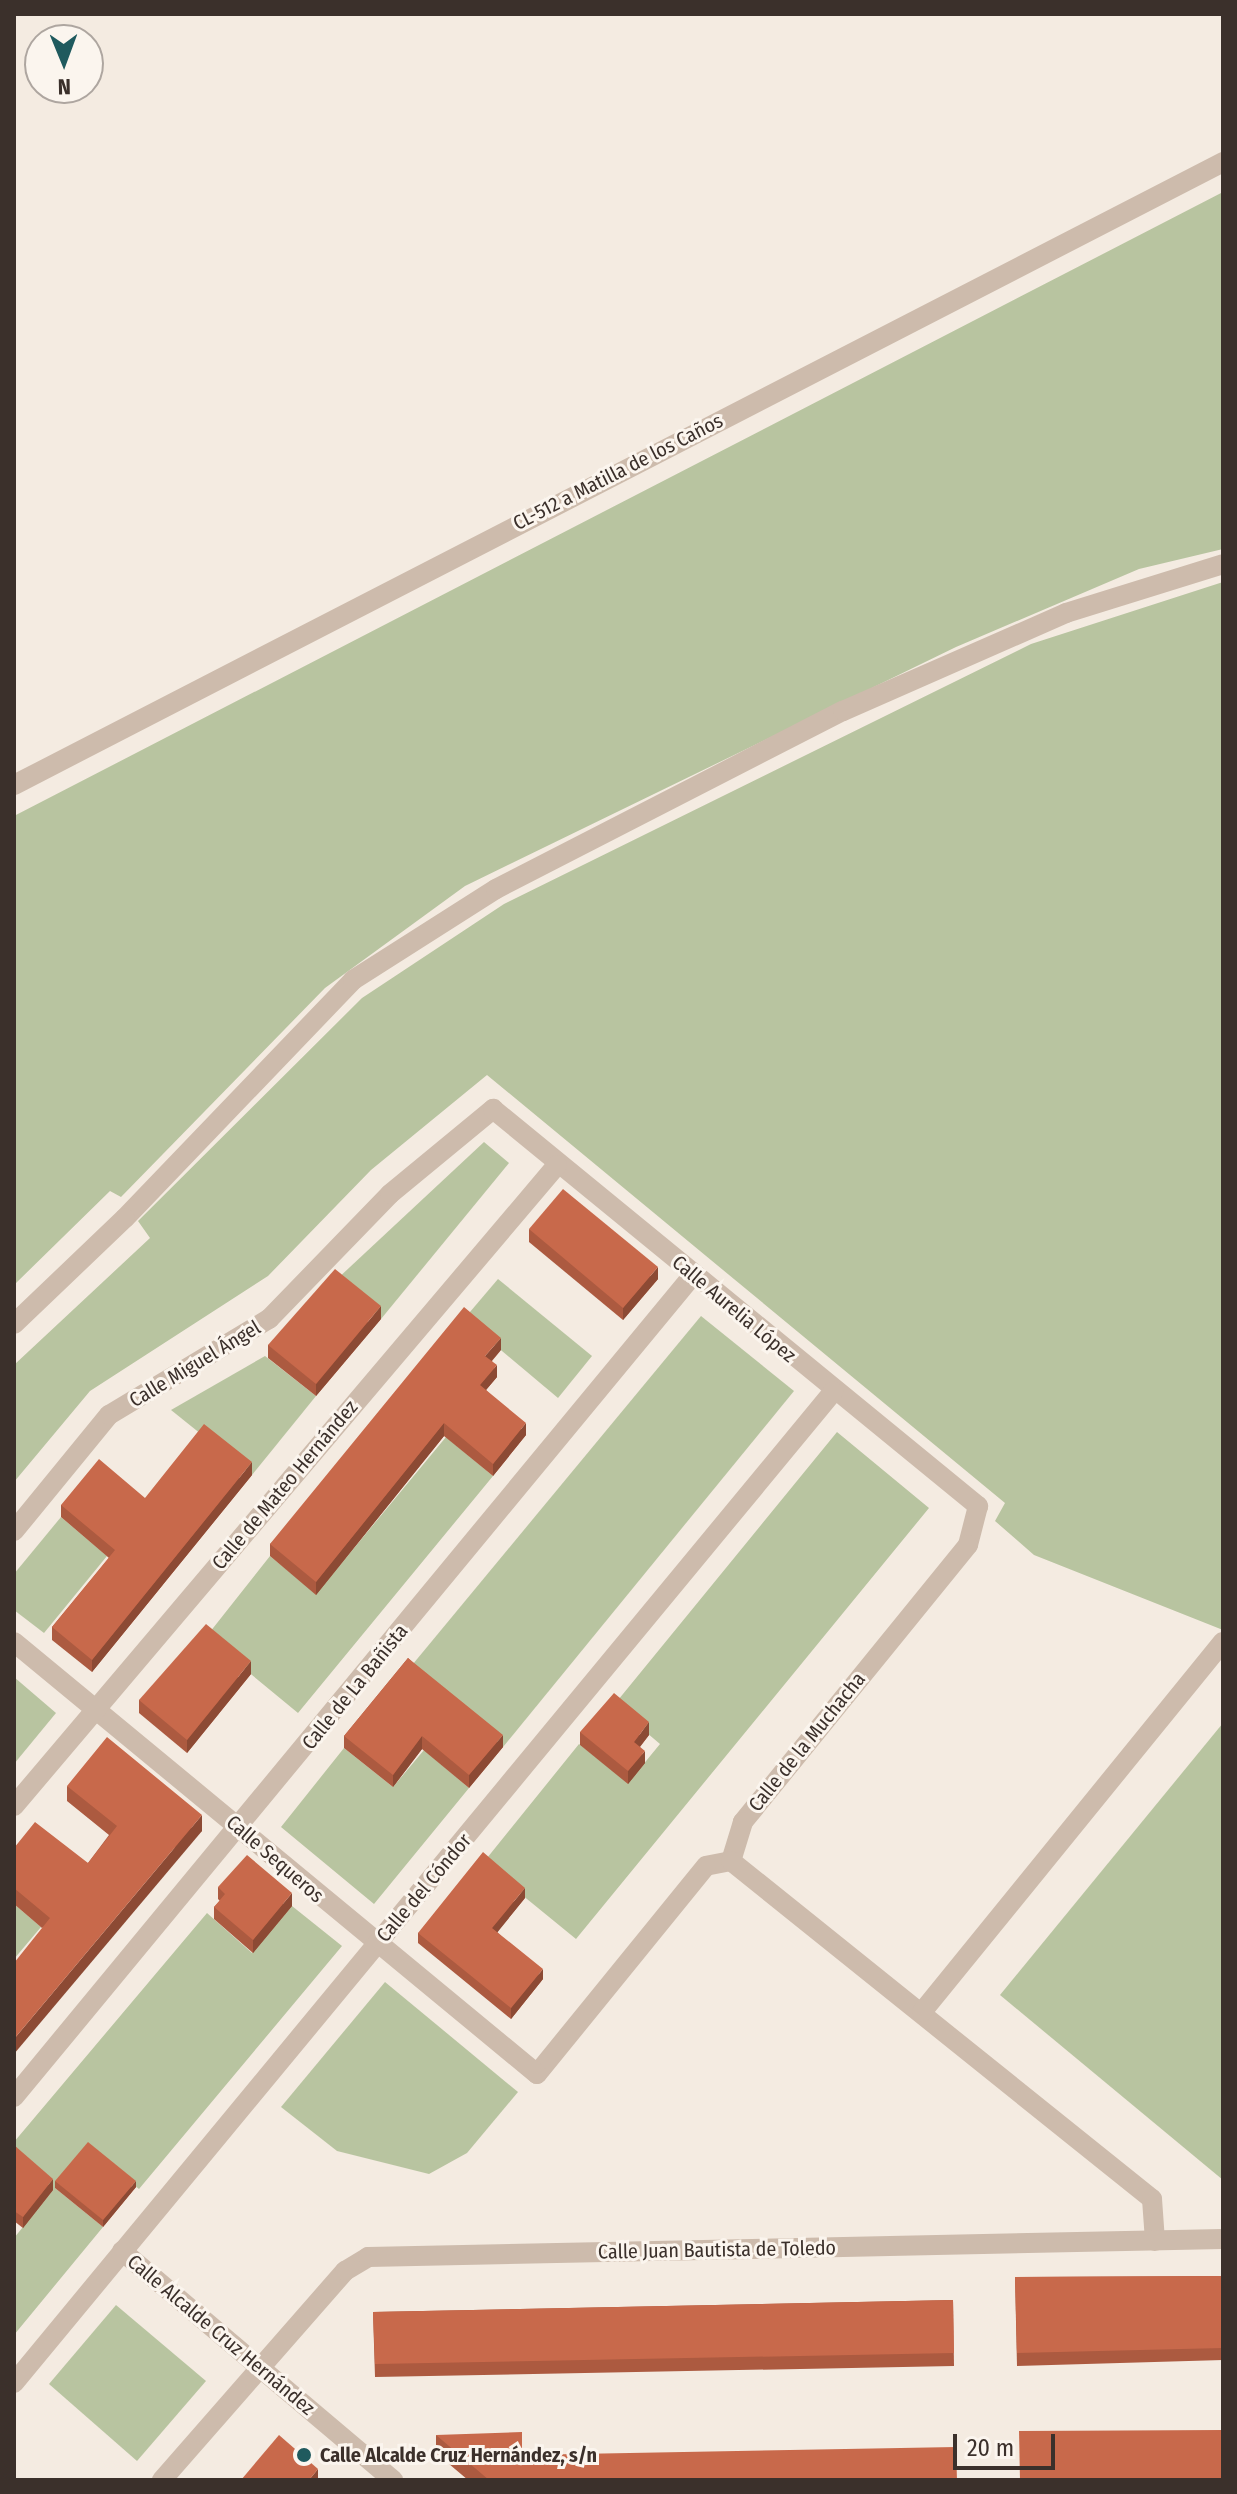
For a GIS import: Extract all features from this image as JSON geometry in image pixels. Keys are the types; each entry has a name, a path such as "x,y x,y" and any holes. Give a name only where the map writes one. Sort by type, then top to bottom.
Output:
{"street":[{"name":"CL-512 a Matilla de los Caños","path":"14,785 1223,162"},
{"path":"14,1324 125,1218 353,980 496,889 843,711 1066,613 1223,564"},
{"name":"Calle Aurelia López","path":"493,1109 833,1392 978,1506"},
{"name":"Calle Miguel Ángel","path":"14,1531 109,1415 269,1319 390,1194 493,1109"},
{"name":"Calle de Mateo Hernández","path":"14,1806 557,1165"},
{"name":"Calle de La Bañista","path":"14,2097 239,1829 693,1275"},
{"name":"Calle del Cóndor","path":"14,2383 833,1392"},
{"name":"Calle de la Muchacha","path":"731,1861 743,1822 968,1545 978,1506"},
{"name":"Calle Sequeros","path":"14,1642 375,1945 537,2074 706,1866 731,1861"},
{"path":"922,2012 1223,1642"},
{"path":"731,1861 1152,2199 1155,2241"},
{"name":"Calle Juan Bautista de Toledo","path":"162,2480 345,2271 368,2257 1223,2239"},
{"name":"Calle Alcalde Cruz Hernández","path":"122,2251 393,2480"}],"green space":[{"path":"1223,192 1223,549 1139,569 956,647 465,886 325,988 121,1197 110,1191 14,1285 14,816"},
{"path":"1223,582 1223,1630 1034,1555 995,1521 1005,1503 487,1075 371,1170 268,1276 90,1391 14,1482 14,1365 150,1238 138,1221 362,998 504,904 1031,644"},
{"path":"484,1142 509,1163 381,1319 335,1281"},
{"path":"498,1279 592,1356 558,1398 464,1319"},
{"path":"701,1316 794,1391 503,1747 408,1670"},
{"path":"265,1356 316,1396 252,1475 171,1410"},
{"path":"837,1432 929,1508 576,1939 483,1863 579,1744 628,1783 660,1744 614,1705"},
{"path":"446,1437 493,1476 298,1713 206,1637 270,1556 316,1594"},
{"path":"61,1517 107,1556 44,1633 14,1610 14,1574"},
{"path":"14,1677 56,1713 14,1764"},
{"path":"1223,1723 1223,2180 1000,1995"},
{"path":"344,1748 393,1787 424,1750 469,1788 374,1904 281,1827"},
{"path":"14,1904 41,1927 14,1959"},
{"path":"292,1906 342,1946 139,2189 88,2148 55,2188 103,2227 14,2335 14,2238 53,2190 14,2155 14,2142 207,1913 252,1953"},
{"path":"385,1982 518,2092 467,2153 429,2174 337,2151 281,2107"},
{"path":"116,2305 206,2381 137,2461 49,2384"}],"building":[{"path":"563,1189 658,1267 623,1308 529,1229"},
{"path":"335,1269 381,1306 316,1384 268,1345"},
{"path":"464,1307 501,1338 485,1356 497,1365 480,1385 526,1423 493,1464 444,1423 316,1582 270,1544"},
{"path":"204,1424 252,1462 92,1660 52,1627 115,1550 61,1505 99,1459 145,1498"},
{"path":"206,1624 251,1661 187,1740 139,1700"},
{"path":"408,1658 503,1735 469,1775 422,1736 393,1775 344,1736"},
{"path":"614,1693 649,1722 634,1742 645,1751 628,1771 580,1732"},
{"path":"107,1737 202,1815 14,2039 14,1963 50,1918 14,1888 14,1848 35,1822 88,1863 117,1826 67,1786"},
{"path":"483,1852 525,1888 492,1928 543,1969 511,2008 418,1933"},
{"path":"247,1855 292,1893 253,1940 214,1907 225,1894 218,1887"},
{"path":"88,2142 136,2181 103,2220 55,2181"},
{"path":"14,2145 53,2179 23,2217 14,2211"},
{"path":"1223,2276 1223,2348 1017,2353 1015,2277"},
{"path":"953,2300 954,2353 375,2364 373,2312"},
{"path":"1223,2430 1223,2480 1020,2480 1019,2431"},
{"path":"522,2432 522,2455 956,2447 957,2480 489,2480 436,2435"},
{"path":"279,2435 318,2469 309,2480 241,2480"}],"place":[{"name":"Calle Alcalde Cruz Hernández, s/n","path":"304,2455"}]}
